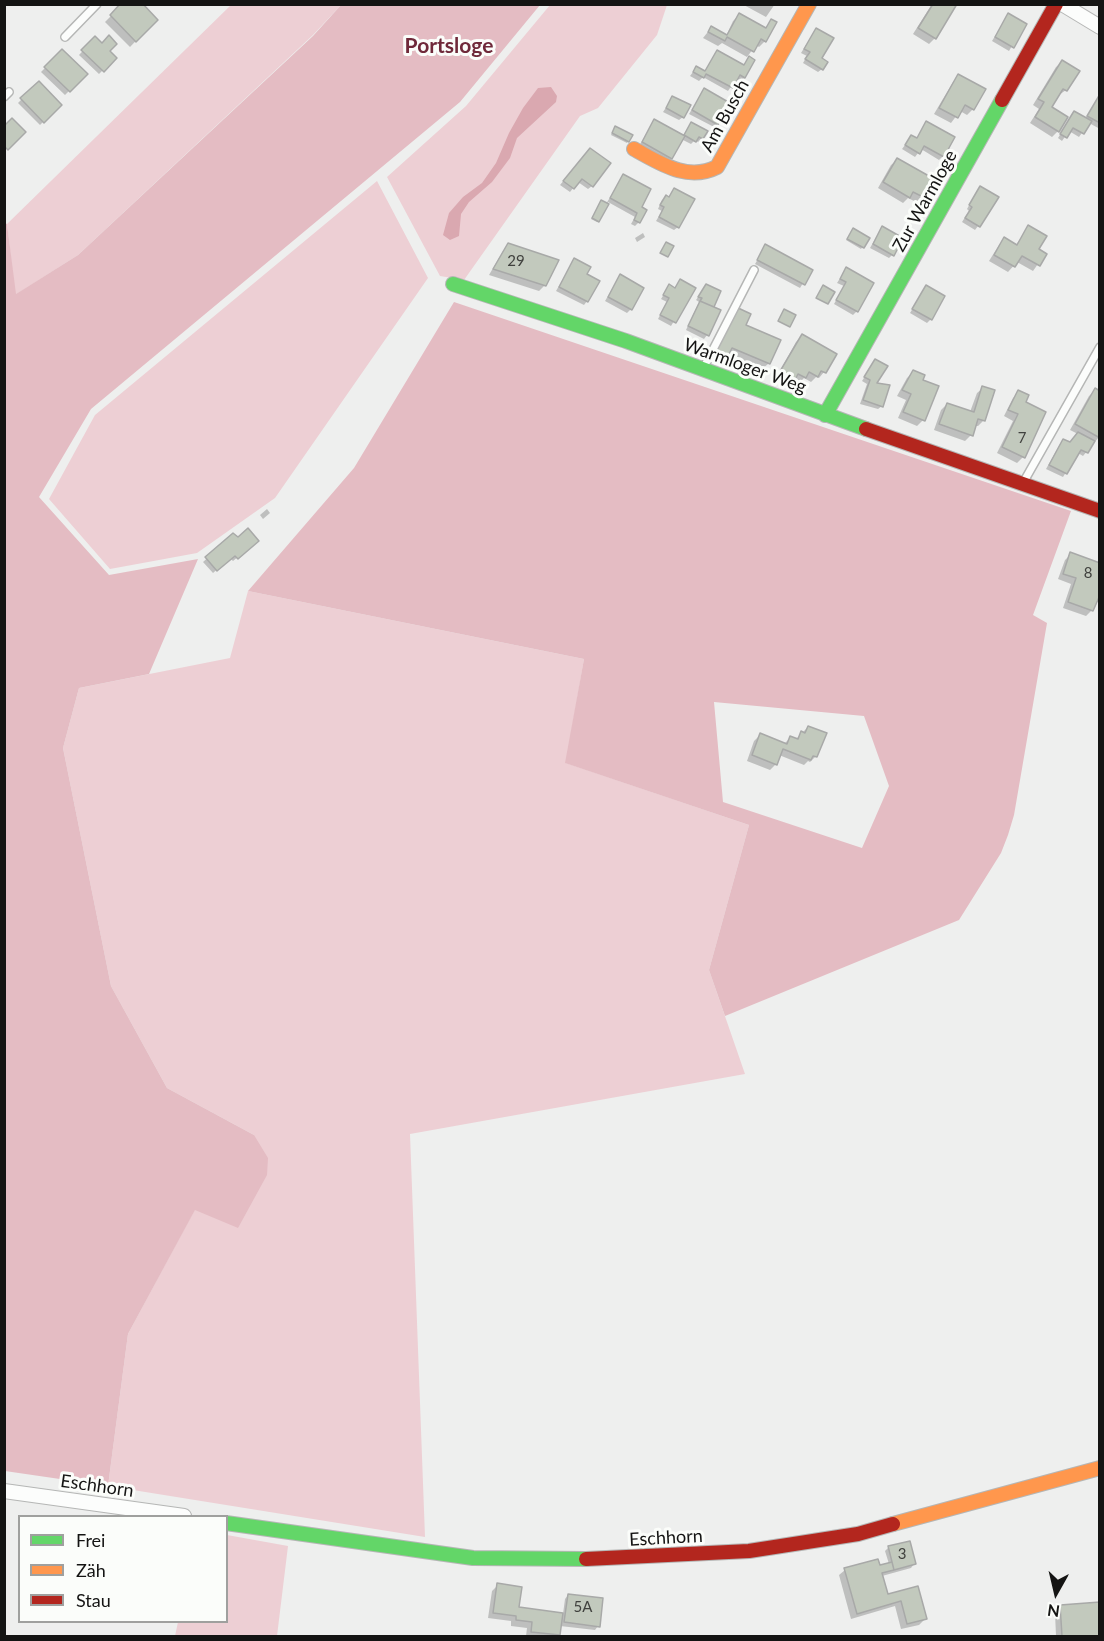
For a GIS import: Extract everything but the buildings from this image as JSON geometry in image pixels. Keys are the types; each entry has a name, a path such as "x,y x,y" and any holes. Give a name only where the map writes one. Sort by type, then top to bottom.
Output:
{"street":[{"name":"Am Busch","path":"634,149 678,171 706,174 717,167 809,4"},
{"path":"1063,5 1100,27"},
{"name":"Zur Warmloge","path":"825,415 1063,5"},
{"name":"Warmloger Weg","path":"453,284 626,341 825,415 1100,511"},
{"name":"Eschhorn","path":"228,1522 473,1558 605,1559 737,1552 858,1534 1100,1468"},
{"name":"Eschhorn","path":"4,1491 177,1515"}],"lane":[{"path":"65,37 97,4"},
{"path":"703,370 754,270"},
{"path":"1023,483 1100,346"}],"shaded area":[{"path":"231,5 341,5 313,35 78,255 15,295 7,224"},
{"path":"341,5 540,5 460,102 91,409 39,497 109,575 198,559 149,674 79,688 63,748 111,986 167,1088 254,1135 268,1158 267,1175 238,1228 195,1210 128,1334 108,1486 5,1471 5,223 7,224 16,294 78,255 313,36"},
{"path":"550,5 667,5 657,35 598,108 580,116 464,280 440,276 387,177 466,106"},
{"path":"551,87 557,96 556,102 517,138 510,158 492,182 469,202 461,214 459,236 450,240 443,235 449,213 463,197 482,183 496,163 523,108 538,88"},
{"path":"377,181 428,278 275,498 197,553 110,569 49,499 95,415"},
{"path":"454,302 1071,511 1033,615 1047,623 1014,815 1001,853 959,920 725,1016 709,970 749,825 565,763 584,659 248,591 354,468","holes":["714,702 864,716 889,786 862,848 723,802"]},
{"path":"248,591 584,659 566,763 749,825 709,970 745,1074 410,1134 425,1537 108,1486 128,1334 195,1209 254,1135 167,1088 111,986 63,748 79,688 230,658"},
{"path":"228,1535 288,1546 277,1636 175,1636 178,1623 228,1623"}],"traffic: fast":[{"path":"825,415 1002,100"},
{"path":"453,284 626,341 866,429"},
{"path":"228,1523 473,1558 586,1559"}],"traffic: slow":[{"path":"634,149 664,165 684,172 706,171 717,167 809,4"},
{"path":"893,1524 1100,1468"}],"traffic: jam":[{"path":"1002,100 1056,4"},
{"path":"866,429 1100,511"},
{"path":"586,1559 749,1551 858,1534 893,1524"}],"district":[{"name":"Portsloge","path":"449,46"}]}
